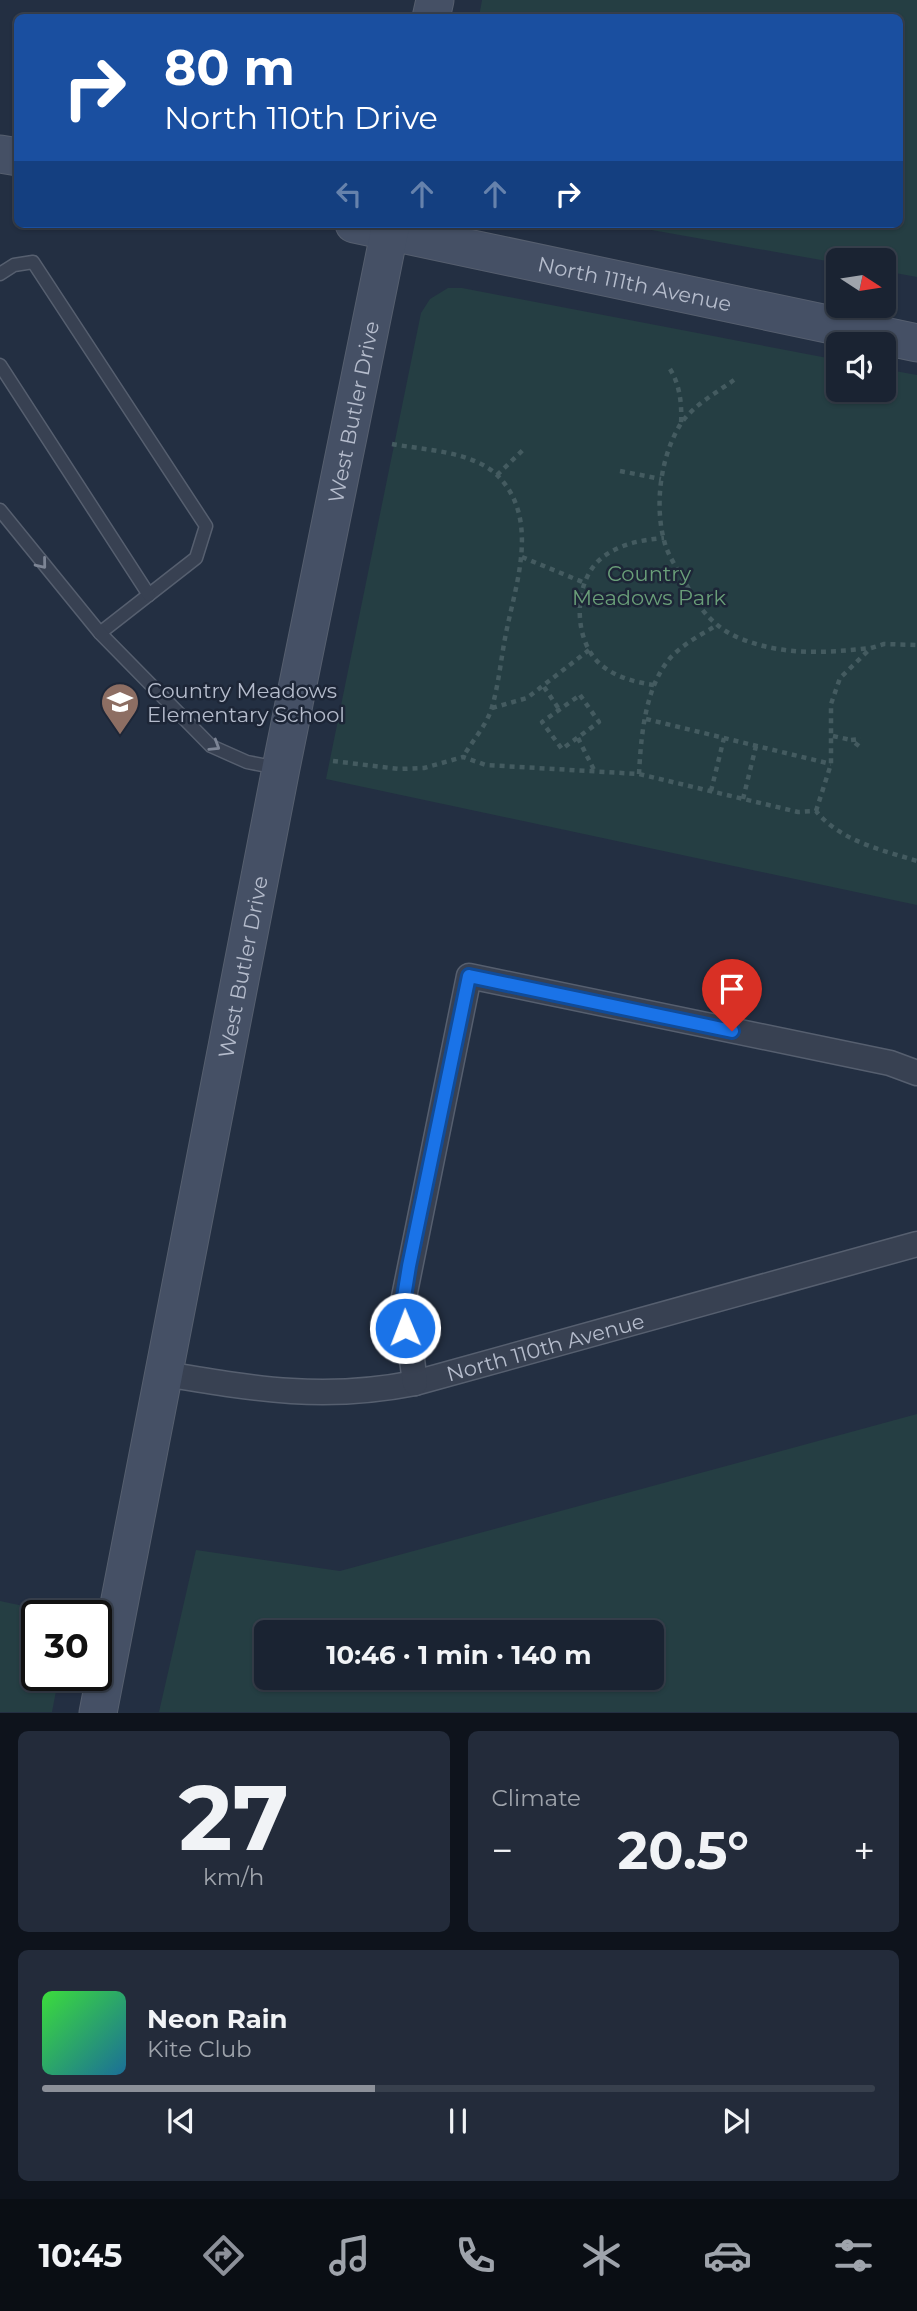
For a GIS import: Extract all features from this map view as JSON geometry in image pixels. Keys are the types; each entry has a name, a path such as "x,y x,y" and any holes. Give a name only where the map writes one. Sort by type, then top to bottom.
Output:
{"street":[{"name":"North 111th Avenue","path":"390,228 917,343"},
{"name":"West Butler Drive","path":"98,1713 281,768 390,228"},
{"path":"415,1383 405,1328 404,1297 469,976 890,1063 917,1073"},
{"name":"North 110th Avenue","path":"165,1374 292,1393 370,1392 415,1383 917,1244"}],"lane":[{"path":"0,274 13,265 33,262 205,526 196,558 100,633"},
{"path":"0,365 149,595"},
{"path":"0,510 100,633 211,746 247,762 281,768"}],"path":[{"path":"670,369 680,398 681,424"},
{"path":"734,380 699,405 681,424 669,450 661,479 664,538 698,607 717,625 738,638 775,649 808,654 884,645 917,645"},
{"path":"392,444 466,460 497,475 518,509 522,557 492,708 463,757"},
{"path":"497,475 523,450"},
{"path":"620,471 661,479"},
{"path":"654,685 612,673 598,662 589,650 580,615 585,583 601,558 619,547 640,540 664,538"},
{"path":"522,557 585,583"},
{"path":"639,774 646,719 654,685 672,656 717,625"},
{"path":"817,811 831,764 831,704 840,678 857,658 871,648"},
{"path":"492,708 511,705 544,687 589,650"},
{"path":"544,687 559,709"},
{"path":"580,695 600,722 578,738 562,749 542,722 580,695"},
{"path":"646,719 831,764"},
{"path":"833,736 861,739"},
{"path":"578,738 595,772"},
{"path":"710,791 724,738"},
{"path":"851,740 859,746"},
{"path":"743,799 756,746"},
{"path":"333,761 399,769 424,768 463,757 486,765 639,774 798,812 817,811"},
{"path":"817,811 825,822 852,839 917,861"}],"green space":[{"path":"482,0 917,0 917,277 896,273 896,248 826,248 826,261 641,228 903,228 903,14 480,14"},
{"name":"Country Meadows Park","path":"448,288 462,288 826,358 826,402 896,402 896,371 917,375 917,905 326,779 421,313 430,299"},
{"path":"917,1414 917,1712 159,1712 196,1550 340,1571"},
{"path":"0,1601 21,1605 21,1691 56,1691 52,1712 0,1712"}],"place":[{"name":"Country Meadows Elementary School","path":"120,736"}],"route":[{"path":"405,1328 404,1297 409,1266 469,976 732,1031"}]}
